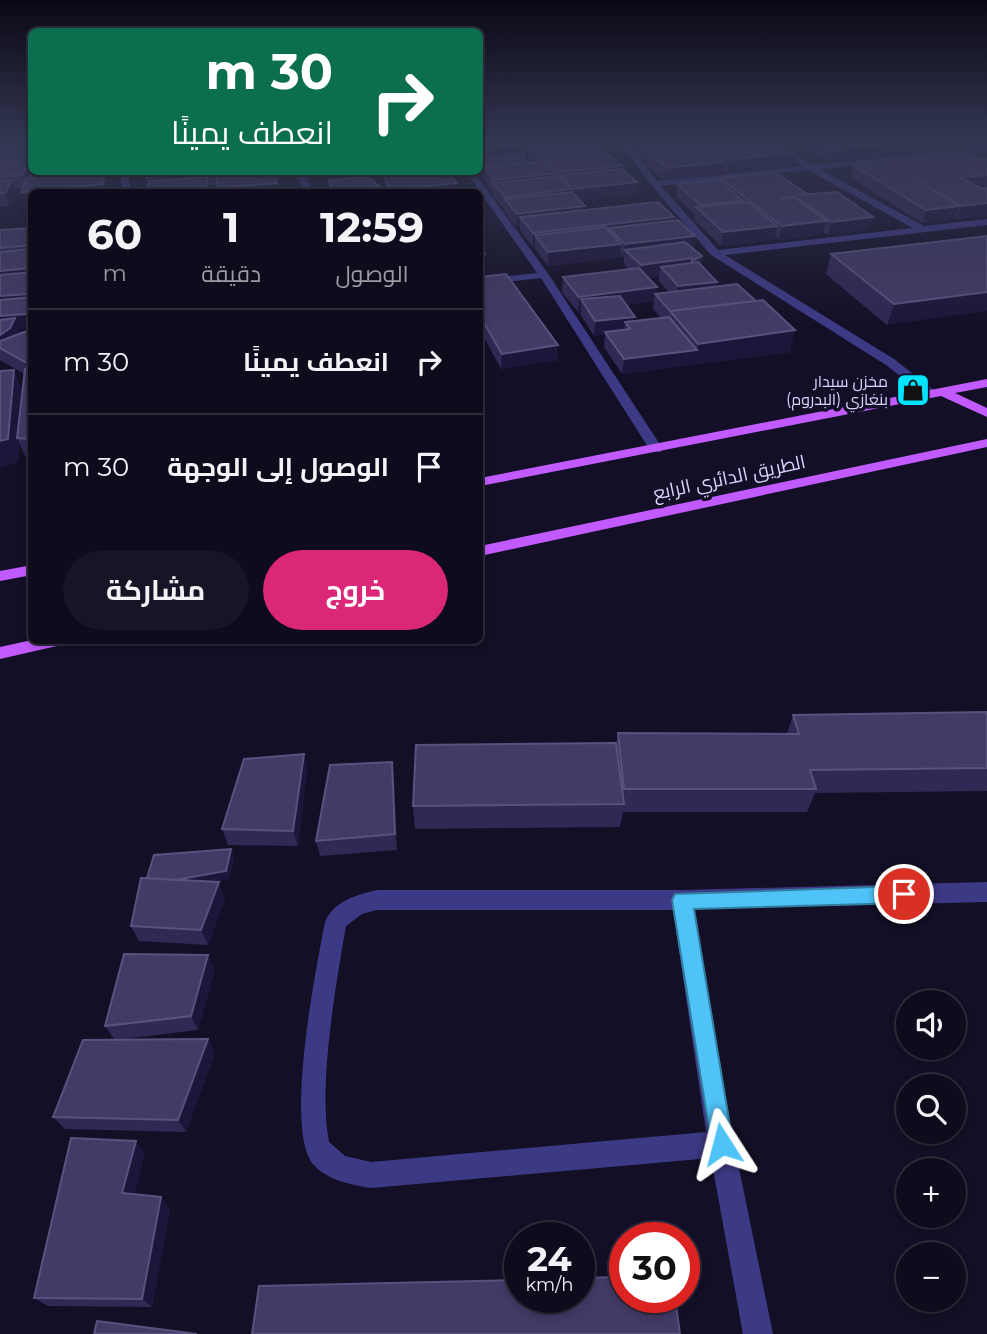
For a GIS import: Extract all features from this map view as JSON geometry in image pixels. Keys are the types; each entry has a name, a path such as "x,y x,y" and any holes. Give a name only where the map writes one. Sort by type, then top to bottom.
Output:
{"main road":[{"path":"483,481 987,383"},
{"path":"936,393 987,413"},
{"name":"الطريق الدائري الرابع","path":"483,550 987,443"},
{"path":"0,576 28,571"},
{"path":"0,653 39,644"}],"street":[{"path":"670,201 715,253 936,393"},
{"path":"872,201 925,230"},
{"path":"485,202 544,275 656,449"},
{"path":"715,253 987,222"},
{"path":"483,282 544,275"},
{"path":"722,1144 372,1175 345,1170 328,1161 317,1146 312,1106 336,922 345,912 360,903 405,899 682,900 987,892"},
{"path":"682,900 722,1144 758,1334"}],"building":[{"path":"507,201 581,201 585,206 517,214"},
{"path":"696,201 740,201 700,205"},
{"path":"750,201 800,201 826,221 782,226"},
{"path":"802,201 850,201 873,217 831,222"},
{"path":"912,201 951,201 959,206 926,210"},
{"path":"953,201 987,201 987,203 961,206"},
{"path":"658,202 674,217 533,233 520,217"},
{"path":"748,202 777,226 723,232 696,207"},
{"path":"678,220 695,236 625,244 609,228"},
{"path":"606,227 621,244 548,252 535,235"},
{"path":"28,228 28,245 0,248 0,230"},
{"path":"987,236 987,292 894,304 831,254"},
{"path":"685,242 702,256 692,261 692,258 641,265 625,250"},
{"path":"28,249 28,268 0,271 0,252"},
{"path":"698,262 717,282 678,286 661,267"},
{"path":"639,268 657,287 579,297 563,277"},
{"path":"28,272 28,294 0,296 0,275"},
{"path":"506,274 558,345 502,354 483,321 483,277"},
{"path":"737,284 756,301 670,311 655,294"},
{"path":"620,296 635,317 595,321 581,299"},
{"path":"28,297 28,310 26,314 0,316 0,300"},
{"path":"763,300 795,330 698,344 670,311"},
{"path":"669,317 697,350 624,359 605,332 630,329 625,322"},
{"path":"15,318 10,328 0,335 0,320"},
{"path":"28,330 28,361 0,348 0,341"},
{"path":"25,369 28,369 28,439 17,438"},
{"path":"14,370 8,439 0,441 0,371"},
{"path":"987,712 987,768 810,770 816,789 624,789 618,733 799,734 793,715"},
{"path":"616,743 624,804 413,806 416,745"},
{"path":"304,754 293,831 222,829 244,759"},
{"path":"392,762 395,834 316,841 330,765"},
{"path":"231,849 226,871 175,880 147,878 154,855"},
{"path":"141,878 219,882 201,930 131,926"},
{"path":"124,954 208,955 191,1016 105,1026"},
{"path":"208,1039 178,1120 53,1117 83,1040"},
{"path":"71,1138 136,1141 122,1193 161,1197 142,1299 34,1298"},
{"path":"609,1277 609,1313 677,1313 680,1334 252,1334 259,1286 504,1280 504,1313 595,1313 595,1278"},
{"path":"97,1321 197,1334 94,1334"}],"place":[{"name":"مخزن سيدار بنغازي (البدروم)","path":"913,390"}],"route":[{"path":"722,1144 682,900 904,894"}]}
